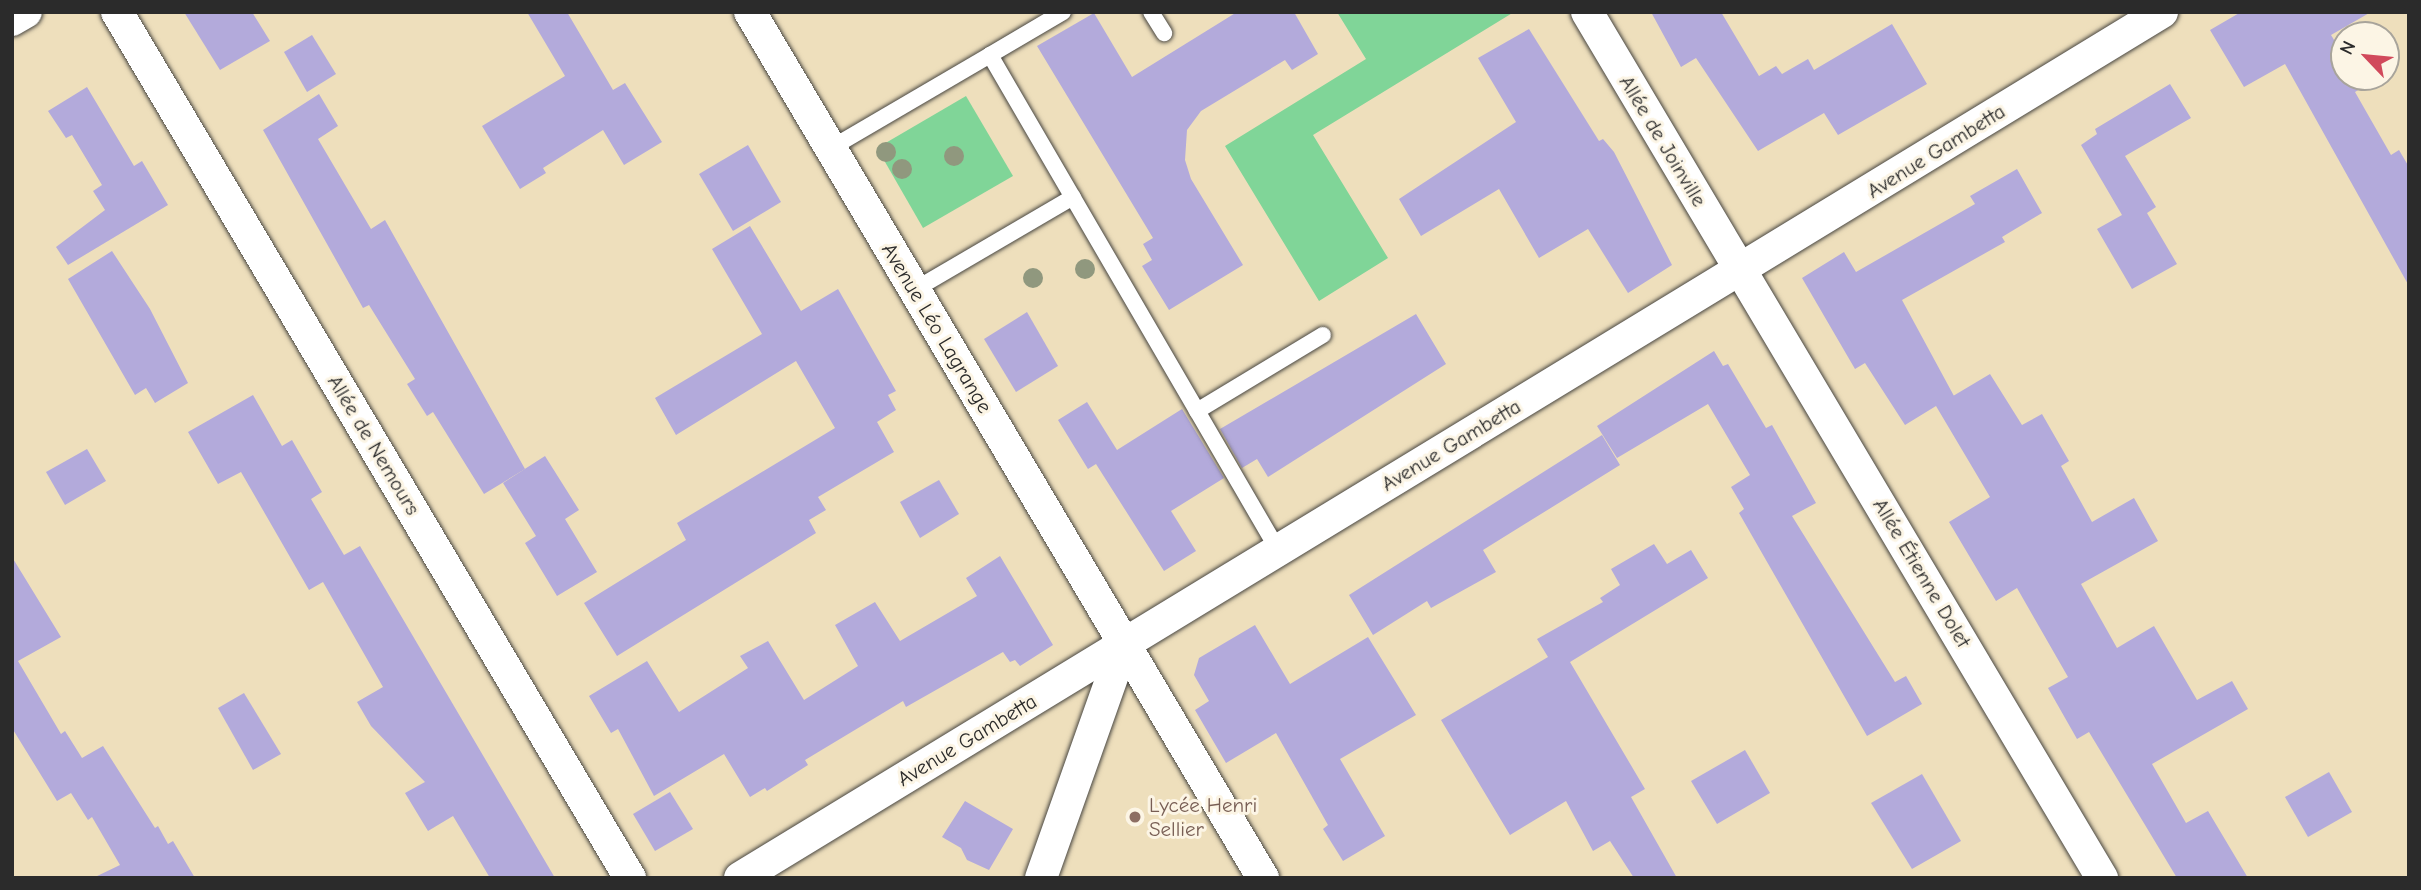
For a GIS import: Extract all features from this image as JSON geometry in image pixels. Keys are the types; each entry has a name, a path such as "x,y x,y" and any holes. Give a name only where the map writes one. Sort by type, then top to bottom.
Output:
{"street":[{"path":"12,20 26,12"},
{"name":"Allée de Nemours","path":"117,12 631,878"},
{"name":"Avenue Léo Lagrange","path":"750,12 1262,878"},
{"name":"Allée de Joinville","path":"1587,12 1742,268"},
{"name":"Avenue Gambetta","path":"740,878 2162,12"},
{"name":"Allée Étienne Dolet","path":"1742,268 2102,878"},
{"path":"1041,878 1124,643"}],"lane":[{"path":"831,148 1063,12"},
{"path":"1151,12 1164,33"},
{"path":"990,55 1278,550"},
{"path":"914,290 1073,197"},
{"path":"1198,411 1323,335"}],"green space":[{"path":"1337,12 1514,12 1313,135 1388,258 1319,301 1225,146 1366,59"},
{"path":"966,96 1013,176 923,228 877,148"}],"building":[{"path":"184,12 252,12 270,41 220,70"},
{"path":"527,12 567,12 613,90 625,83 662,142 624,165 603,130 543,168 546,173 520,189 482,126 565,76"},
{"path":"1237,12 1294,12 1318,54 1292,70 1285,60 1201,111 1187,130 1185,160 1191,179 1243,265 1169,310 1142,266 1152,260 1143,244 1153,238 1037,46 1094,13 1132,77"},
{"path":"1651,12 1721,12 1759,76 1776,66 1782,74 1808,59 1814,70 1892,24 1927,84 1838,135 1824,113 1758,151 1696,58 1681,67"},
{"path":"2241,12 2371,12 2355,21 2330,21 2330,91 2357,91 2391,155 2399,150 2409,167 2409,286 2285,64 2244,87 2210,30"},
{"path":"1529,29 1599,141 1603,139 1614,152 1672,265 1628,293 1588,229 1539,258 1499,189 1421,236 1399,199 1516,122 1478,58"},
{"path":"312,35 336,74 307,92 284,52"},
{"path":"2170,84 2191,118 2125,156 2156,207 2147,213 2177,264 2132,289 2097,229 2122,215 2081,145 2097,134 2095,129"},
{"path":"87,87 134,166 142,161 168,205 68,265 56,247 105,210 93,191 102,185 72,135 66,138 48,111"},
{"path":"319,94 338,126 318,139 371,229 385,220 525,469 484,494 433,412 427,416 407,384 415,379 369,305 363,308 263,130"},
{"path":"748,145 781,202 733,231 699,174"},
{"path":"2017,169 2042,213 2002,237 2005,242 1902,300 1954,396 1990,374 2022,425 2042,414 2069,461 2061,466 2092,522 2134,498 2158,541 2081,584 2117,648 2154,626 2197,700 2232,681 2248,709 2152,764 2186,823 2208,811 2248,878 2177,878 2089,732 2077,739 2048,688 2068,677 2017,588 1996,601 1949,522 1990,497 1936,406 1905,425 1865,363 1855,369 1802,278 1844,252 1856,272 1975,204 1970,196"},
{"path":"750,226 801,311 838,289 896,391 888,395 896,410 877,422 894,452 818,497 826,510 809,520 816,533 617,656 584,603 686,540 677,523 835,428 796,361 676,435 655,398 762,334 712,249"},
{"path":"112,251 150,309 188,383 155,403 146,388 135,395 68,279"},
{"path":"1027,312 1058,366 1016,392 984,339"},
{"path":"1416,314 1446,364 1268,477 1257,459 1242,468 1220,429"},
{"path":"1714,351 1723,366 1728,364 1766,428 1772,425 1816,503 1792,516 1895,682 1906,676 1922,704 1867,736 1739,513 1744,509 1731,487 1750,475 1708,404 1617,458 1597,426"},
{"path":"253,395 282,446 292,440 322,492 311,499 344,555 360,546 555,878 490,878 453,816 428,831 405,793 425,782 371,726 357,702 383,687 323,582 309,590 241,472 218,484 188,432"},
{"path":"1087,402 1117,450 1182,409 1224,478 1171,511 1196,551 1164,571 1096,464 1088,469 1058,420"},
{"path":"1602,435 1620,465 1483,550 1496,572 1431,608 1427,601 1373,635 1349,595"},
{"path":"87,449 106,481 65,505 46,472"},
{"path":"545,456 579,510 565,519 597,572 557,596 525,543 536,536 503,483"},
{"path":"939,480 959,514 920,538 900,502"},
{"path":"1654,544 1667,564 1691,550 1708,578 1570,662 1645,789 1631,797 1677,878 1634,878 1610,841 1593,851 1566,801 1510,835 1441,720 1548,657 1537,639 1603,602 1600,598 1620,585 1611,569"},
{"path":"1000,556 1053,645 1020,666 1015,660 1010,662 1003,652 906,707 903,701 805,760 808,765 767,791 765,788 750,797 724,754 654,796 618,729 611,733 589,696 647,661 679,712 748,668 740,656 768,641 804,700 858,666 835,625 875,602 900,641 977,596 966,578"},
{"path":"12,557 61,637 18,661 61,734 65,731 82,758 103,746 155,828 158,826 168,844 173,841 195,878 93,878 120,865 92,817 88,820 71,793 57,801 12,728"},
{"path":"1255,625 1290,684 1368,637 1416,715 1340,759 1385,836 1343,861 1323,829 1328,825 1276,733 1226,763 1195,710 1209,701 1194,675 1199,658"},
{"path":"244,693 281,754 253,770 218,708"},
{"path":"1745,750 1770,793 1717,824 1691,781"},
{"path":"2329,772 2352,812 2308,837 2285,797"},
{"path":"1922,774 1961,841 1912,869 1871,803"},
{"path":"670,792 693,829 655,851 633,814"},
{"path":"965,801 1013,829 989,870 967,860 961,848 942,837"}],"place":[{"name":"Lycée Henri Sellier","path":"1135,817"}]}
